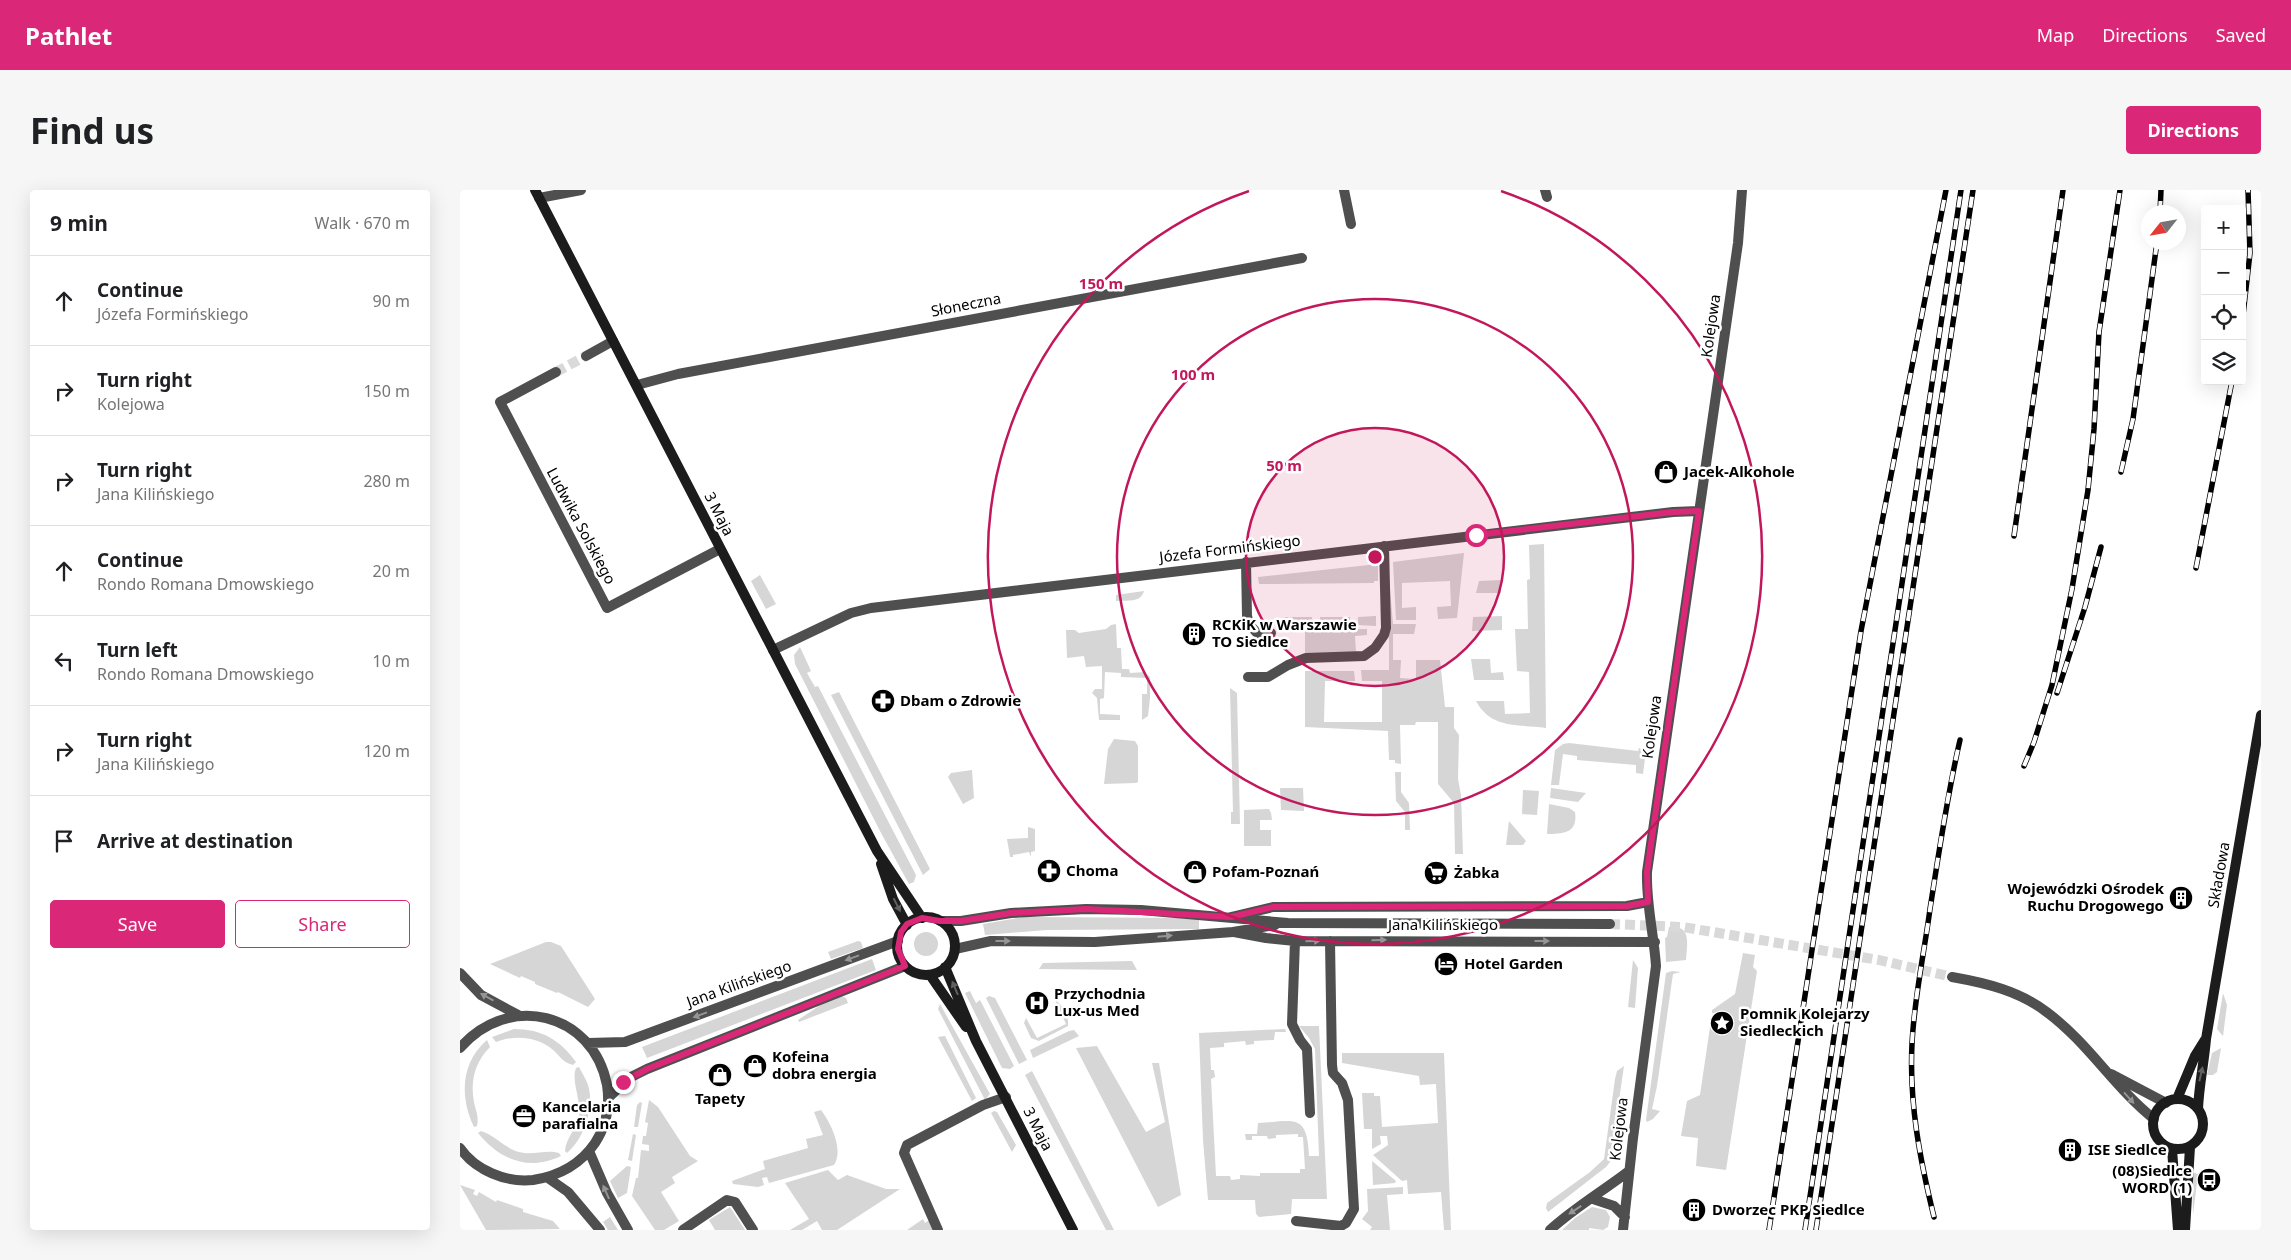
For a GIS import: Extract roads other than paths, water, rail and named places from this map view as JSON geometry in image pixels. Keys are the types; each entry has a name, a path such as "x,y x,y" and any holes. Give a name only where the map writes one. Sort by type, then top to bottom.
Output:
{"main road":[{"name":"3 Maja","path":"537,194 877,851 922,918"},
{"name":"Składowa","path":"2198,1109 2198,1084 2204,1060 2261,715"},
{"name":"3 Maja","path":"877,851 893,899 907,924"},
{"path":"922,918 940,921 951,933 955,948 953,956 945,967 930,975 915,973 905,966 899,956 898,941 901,932 907,924 922,918"},
{"name":"3 Maja","path":"945,967 976,1041 1073,1230"},
{"name":"3 Maja","path":"930,975 976,1041"},
{"name":"Składowa","path":"2177,1099 2195,1056 2206,1039"},
{"path":"2177,1099 2188,1102 2198,1109 2202,1116 2204,1127 2199,1139 2184,1149 2172,1149 2159,1141 2153,1127 2156,1112 2166,1103 2177,1099"},
{"path":"2185,1230 2190,1146"},
{"path":"2172,1149 2178,1230"}],"street":[{"path":"537,194 581,190"},
{"path":"1344,190 1351,224"},
{"name":"Kolejowa","path":"1550,1230 1562,1219 1593,1199 1629,1171 1656,966 1655,942 1648,902 1647,872 1738,243 1742,190"},
{"name":"Słoneczna","path":"637,385 678,374 1302,258"},
{"path":"586,356 614,341"},
{"name":"Ludwika Solskiego","path":"556,372 500,402 607,608 720,549"},
{"name":"Józefa Formińskiego","path":"773,650 851,613 871,608 1246,562 1673,512 1699,511"},
{"path":"1248,677 1268,676 1306,658 1364,656 1375,648 1384,635 1386,628 1384,546"},
{"path":"1246,562 1249,624 1256,633 1271,633"},
{"name":"Jana Kilińskiego","path":"1231,917 1273,907 1627,906 1648,902"},
{"name":"Jana Kilińskiego","path":"940,921 961,921 1011,913 1086,909 1231,917 1288,923 1610,924"},
{"name":"Jana Kilińskiego","path":"955,948 991,941 1095,942 1233,932 1288,923"},
{"name":"Jana Kilińskiego","path":"1233,932 1295,941 1655,942"},
{"path":"1296,1221 1341,1226 1346,1223 1354,1209 1348,1100 1342,1084 1333,1073 1332,1065 1330,940"},
{"name":"Jana Kilińskiego","path":"588,1043 625,1042 898,941"},
{"path":"1295,941 1292,1024 1307,1049 1310,1113"},
{"path":"609,1096 628,1078 647,1069 905,966"},
{"path":"460,973 481,995 518,1015"},
{"path":"1952,977 1985,983 2030,1001 2064,1026 2133,1102 2154,1119"},
{"path":"460,1048 481,1028 499,1020 518,1015 538,1016 556,1021 574,1030 588,1043 604,1069 609,1096 604,1126 589,1151 573,1166 548,1178 524,1181 501,1177 479,1166 460,1149"},
{"path":"2108,1073 2166,1103"},
{"path":"938,1230 904,1152 905,1148 907,1145 983,1105 1006,1097"},
{"path":"589,1151 607,1193 628,1230"},
{"path":"1623,1230 1629,1171"},
{"path":"548,1178 568,1192 600,1230"},
{"path":"1593,1199 1614,1206 1625,1217"},
{"path":"683,1230 728,1200 735,1202 753,1230"}],"tunnel":[{"path":"556,372 586,356"},
{"path":"1610,924 1683,927 1879,960 1952,977"}],"railway":[{"path":"1769,1230 1861,631 1946,190"},
{"path":"1805,1230 1961,190"},
{"path":"1816,1230 1973,190"},
{"path":"2014,536 2063,190"},
{"path":"2024,766 2034,742 2052,685 2072,589 2088,490 2094,429 2099,332 2120,190"},
{"path":"2160,205 2161,190"},
{"path":"2245,295 2250,253 2248,190"},
{"path":"2121,472 2133,419 2156,250"},
{"path":"2196,568 2231,385"},
{"path":"2057,693 2085,607 2101,547"},
{"path":"1934,1217 1924,1174 1914,1110 1912,1044 1917,993 1937,866 1960,740"}],"place":[{"name":"Jacek-Alkohole","path":"1666,472"},
{"name":"RCKiK w Warszawie TO Siedlce","path":"1194,634"},
{"name":"Dbam o Zdrowie","path":"883,701"},
{"name":"Choma","path":"1049,871"},
{"name":"Pofam-Poznań","path":"1195,872"},
{"name":"Żabka","path":"1436,873"},
{"name":"Wojewódzki Ośrodek Ruchu Drogowego","path":"2181,898"},
{"name":"Hotel Garden","path":"1446,964"},
{"name":"Przychodnia Lux-us Med","path":"1037,1003"},
{"name":"Pomnik Kolejarzy Siedleckich","path":"1722,1023"},
{"name":"Kofeina dobra energia","path":"755,1066"},
{"name":"Tapety","path":"720,1075"},
{"name":"Kancelaria parafialna","path":"524,1116"},
{"name":"ISE Siedlce","path":"2070,1150"},
{"name":"(08)Siedlce WORD (1)","path":"2209,1180"},
{"name":"Dworzec PKP Siedlce","path":"1694,1210"}]}
